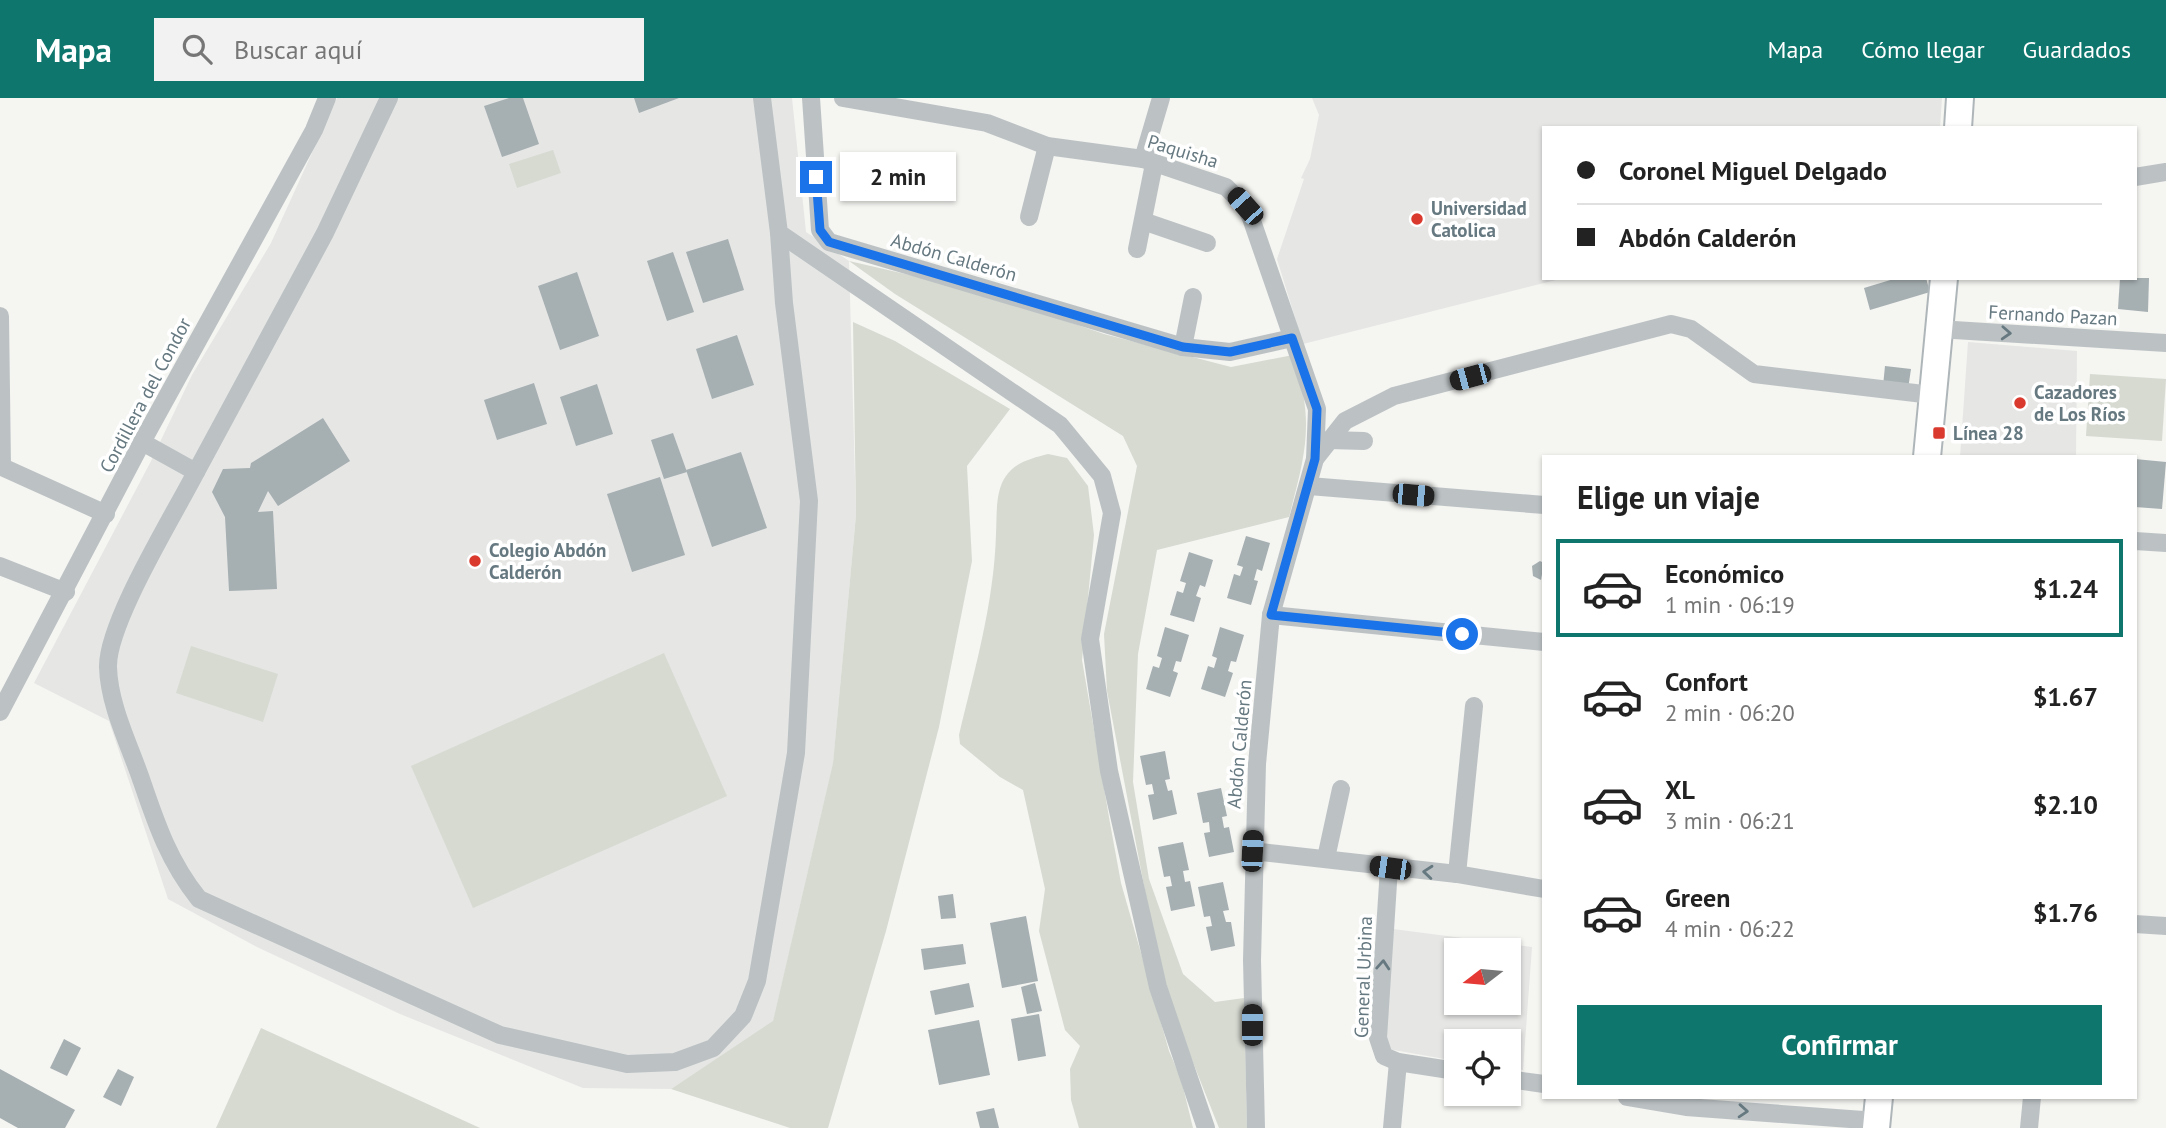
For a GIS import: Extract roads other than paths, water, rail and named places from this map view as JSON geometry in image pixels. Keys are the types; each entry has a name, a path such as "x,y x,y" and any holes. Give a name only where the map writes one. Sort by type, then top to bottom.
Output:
{"main road":[{"path":"1958,126 1960,98"},
{"path":"1927,455 1944,280"}],"street":[{"name":"Cordillera del Condor","path":"0,712 66,592 142,442 314,130 327,98"},
{"path":"389,98 325,233 138,582 112,642 108,665 111,692 165,847 179,874 199,898 500,1035 627,1064 676,1062 713,1048 743,1016 757,981 796,753 809,502 762,98"},
{"name":"Abdón Calderón","path":"811,98 820,230 829,242 1183,347 1230,352 1292,338"},
{"name":"Paquisha","path":"843,98 987,123 1047,146 1149,161 1226,187 1245,206 1265,256 1317,409 1315,459"},
{"path":"1137,249 1161,98"},
{"path":"1029,218 1047,146"},
{"path":"2137,177 2166,172"},
{"path":"1143,221 1206,243"},
{"path":"779,233 1060,425 1102,476 1112,513 1090,639 1109,771 1158,987 1206,1128"},
{"path":"1183,347 1193,297"},
{"path":"0,316 1,467 106,514"},
{"name":"Abdón Calderón","path":"1256,1128 1252,1025 1252,851 1271,615 1315,459 1345,421 1394,396 1671,324 1691,330 1754,374 1932,395"},
{"name":"Fernando Pazan","path":"1938,329 2166,342"},
{"path":"1329,440 1364,440"},
{"path":"142,442 196,472"},
{"path":"1309,486 1542,505"},
{"path":"2137,541 2166,543"},
{"path":"0,566 66,592"},
{"path":"1271,615 1542,642"},
{"path":"1457,874 1474,706"},
{"path":"1326,859 1341,789"},
{"path":"1252,851 1457,874 1542,889"},
{"name":"General Urbina","path":"1390,868 1378,1038 1384,1056 1398,1062"},
{"path":"2137,924 2166,926"},
{"path":"1392,1128 1398,1062 1444,1069"},
{"path":"1521,1081 1542,1084"},
{"path":"1639,1099 1686,1107 1877,1115"},
{"path":"2029,1128 2032,1099"}],"place":[{"name":"Universidad Catolica","path":"1417,219"},
{"name":"Cazadores de Los Ríos","path":"2020,403"},
{"name":"Línea 28","path":"1939,433"},
{"name":"Colegio Abdón Calderón","path":"475,561"}]}
